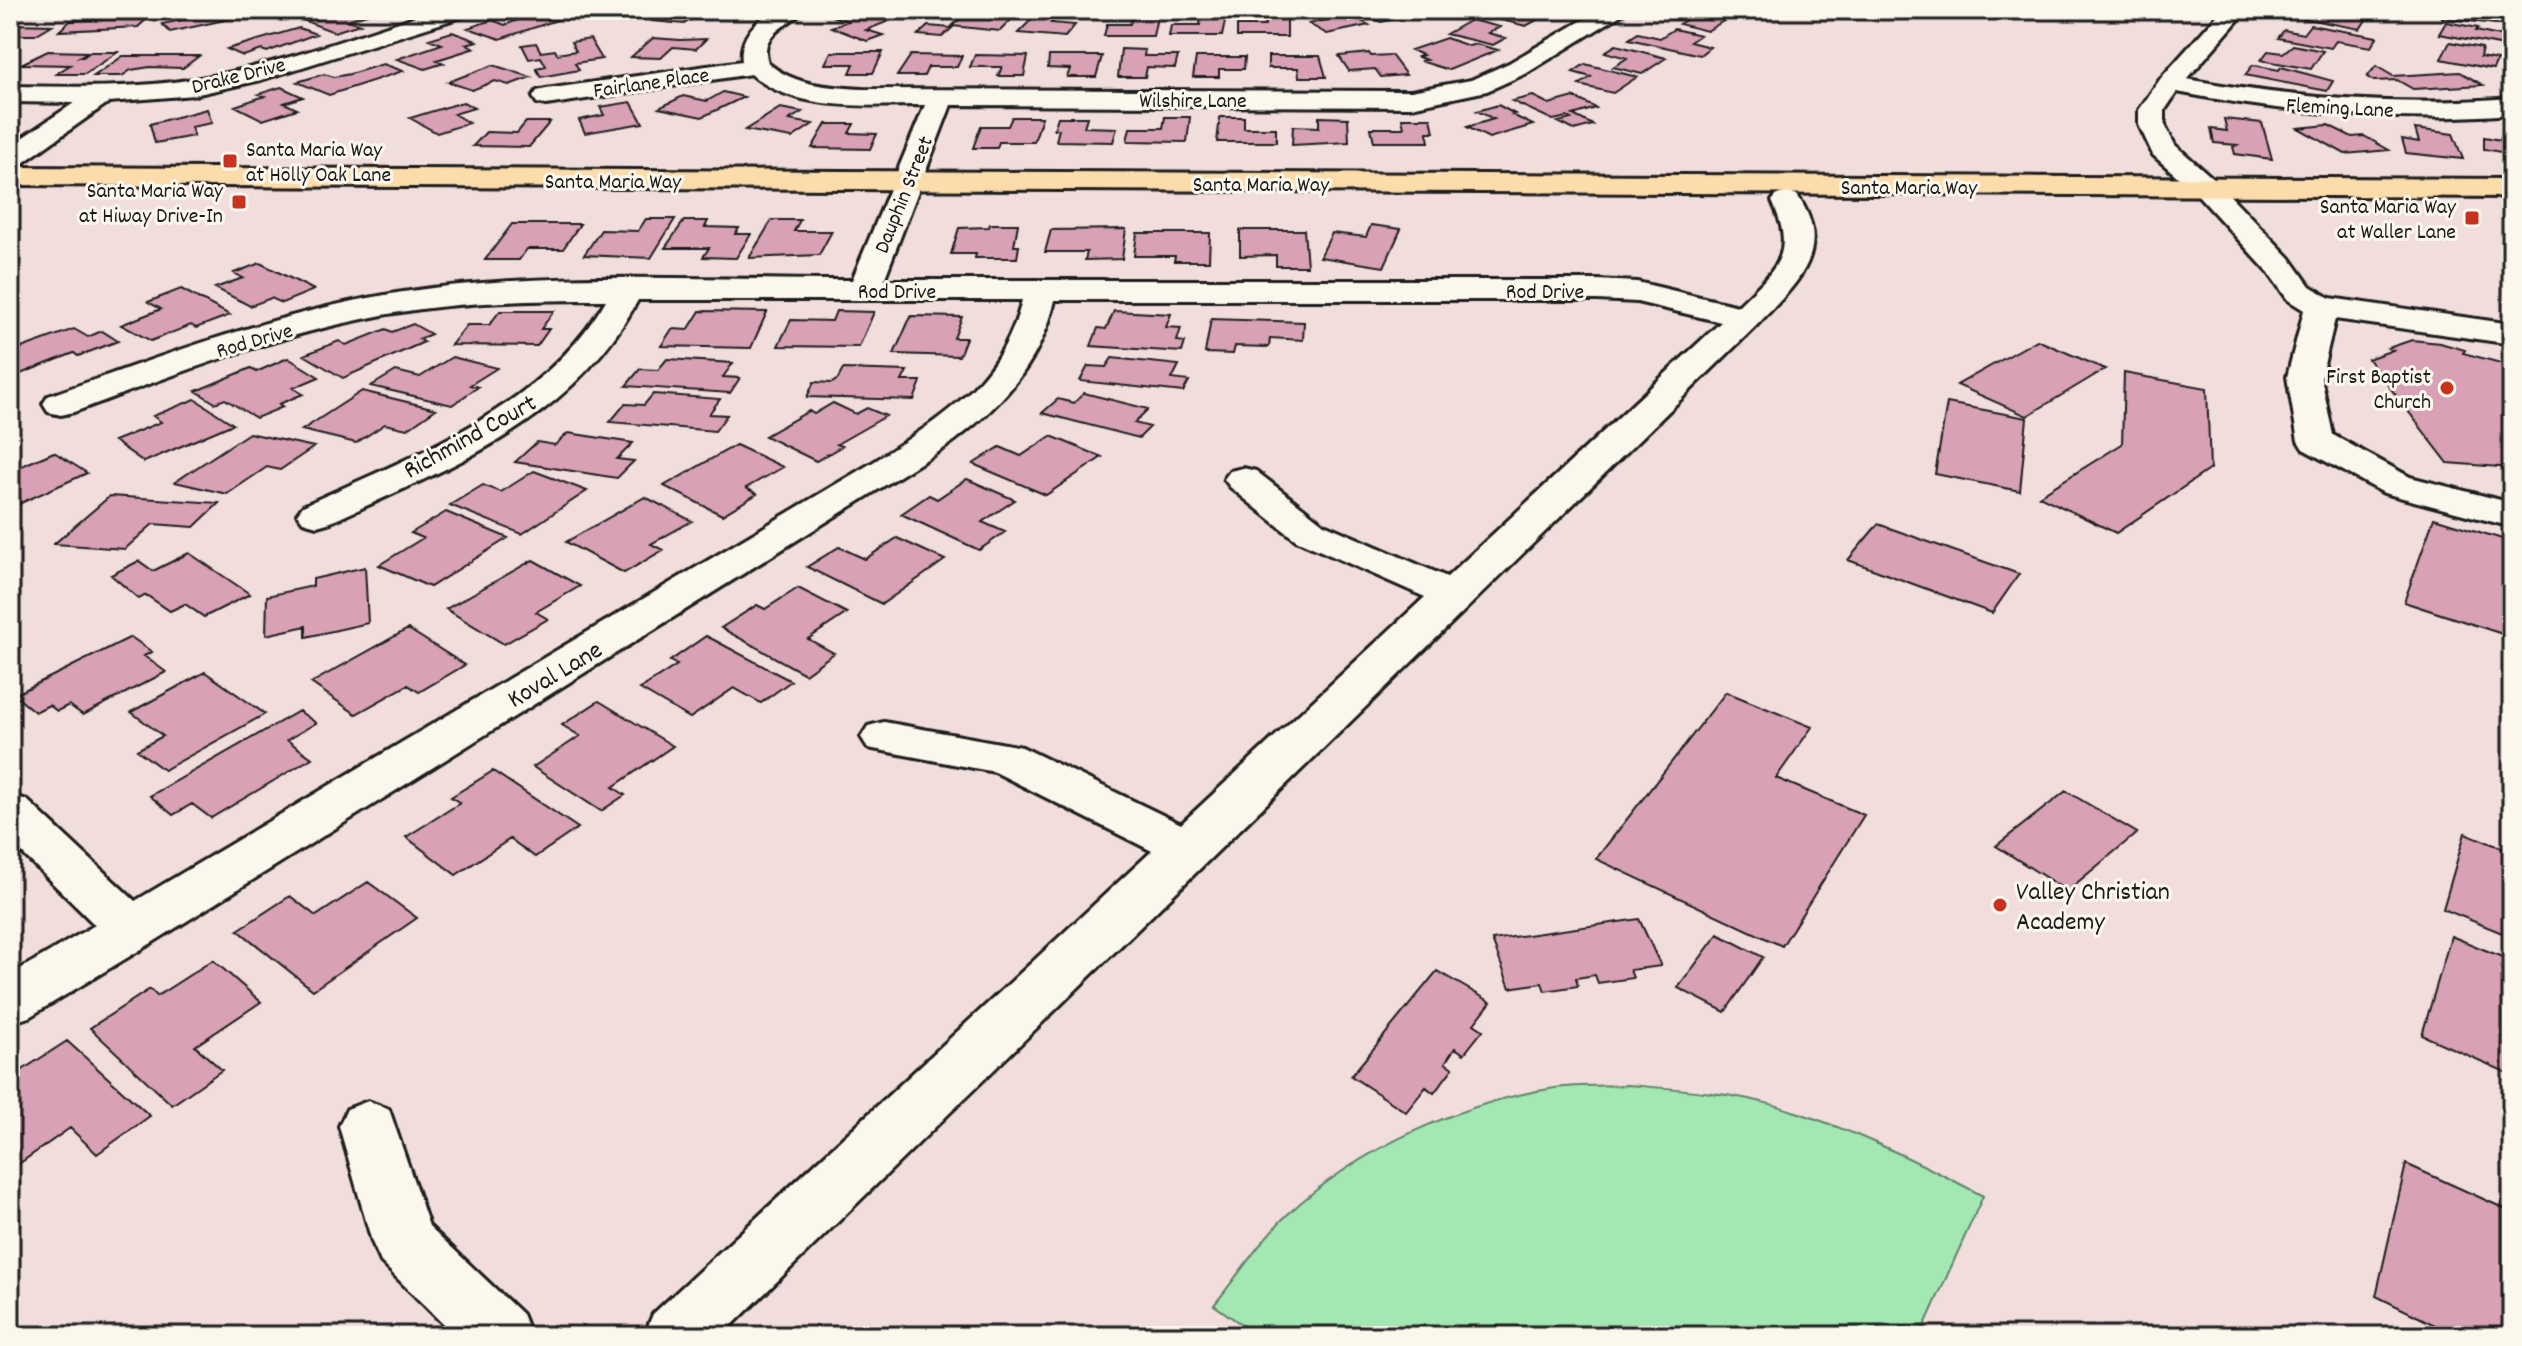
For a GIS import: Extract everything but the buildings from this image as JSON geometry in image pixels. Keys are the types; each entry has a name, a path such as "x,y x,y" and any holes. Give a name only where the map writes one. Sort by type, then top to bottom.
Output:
{"main road":[{"name":"Santa Maria Way","path":"10,176 1787,201 2512,188"},
{"name":"Santa Maria Way","path":"10,197 904,190 2213,195 2512,203"}],"street":[{"name":"Drake Drive","path":"10,94 102,95 193,87 251,74 460,10"},
{"path":"756,66 753,61 755,41 773,19 791,10"},
{"name":"Wilshire Lane","path":"756,66 769,79 818,93 863,97 1374,100 1447,95 1478,86 1518,68 1617,10"},
{"path":"2235,10 2170,83 2152,110 2152,125 2163,149 2213,195 2279,265 2299,293 2321,307 2512,334"},
{"name":"Fairlane Place","path":"546,97 756,66"},
{"name":"Fleming Lane","path":"2170,83 2246,98 2311,106 2401,109 2512,106"},
{"path":"10,159 102,95"},
{"name":"Dauphin Street","path":"864,290 941,98"},
{"path":"676,1336 1745,318 1780,280 1794,259 1800,239 1787,201"},
{"name":"Rod Drive","path":"61,404 236,343 342,314 473,294 627,290 1597,290 1637,292 1745,318"},
{"name":"Richmind Court","path":"317,514 489,429 530,404 566,374 607,326 627,290"},
{"name":"Koval Lane","path":"10,1002 888,469 961,420 999,386 1011,368 1029,333 1041,290"},
{"path":"2321,307 2304,377 2316,441 2397,485 2512,515"},
{"path":"1243,479 1310,532 1455,595"},
{"path":"884,737 1006,758 1188,848"},
{"path":"10,812 132,930"},
{"path":"368,1126 403,1242 499,1336"}],"green space":[{"path":"1628,1085 1720,1094 1774,1105 1881,1145 1983,1196 1920,1336 1258,1336 1214,1305 1287,1215 1314,1191 1377,1150 1447,1117 1519,1095 1564,1087"}],"place":[{"name":"Santa Maria Way at Holly Oak Lane","path":"230,161"},
{"name":"Santa Maria Way at Hiway Drive-In","path":"239,202"},
{"name":"Santa Maria Way at Waller Lane","path":"2472,218"},
{"name":"First Baptist Church","path":"2447,388"},
{"name":"Valley Christian Academy","path":"2000,905"}]}
